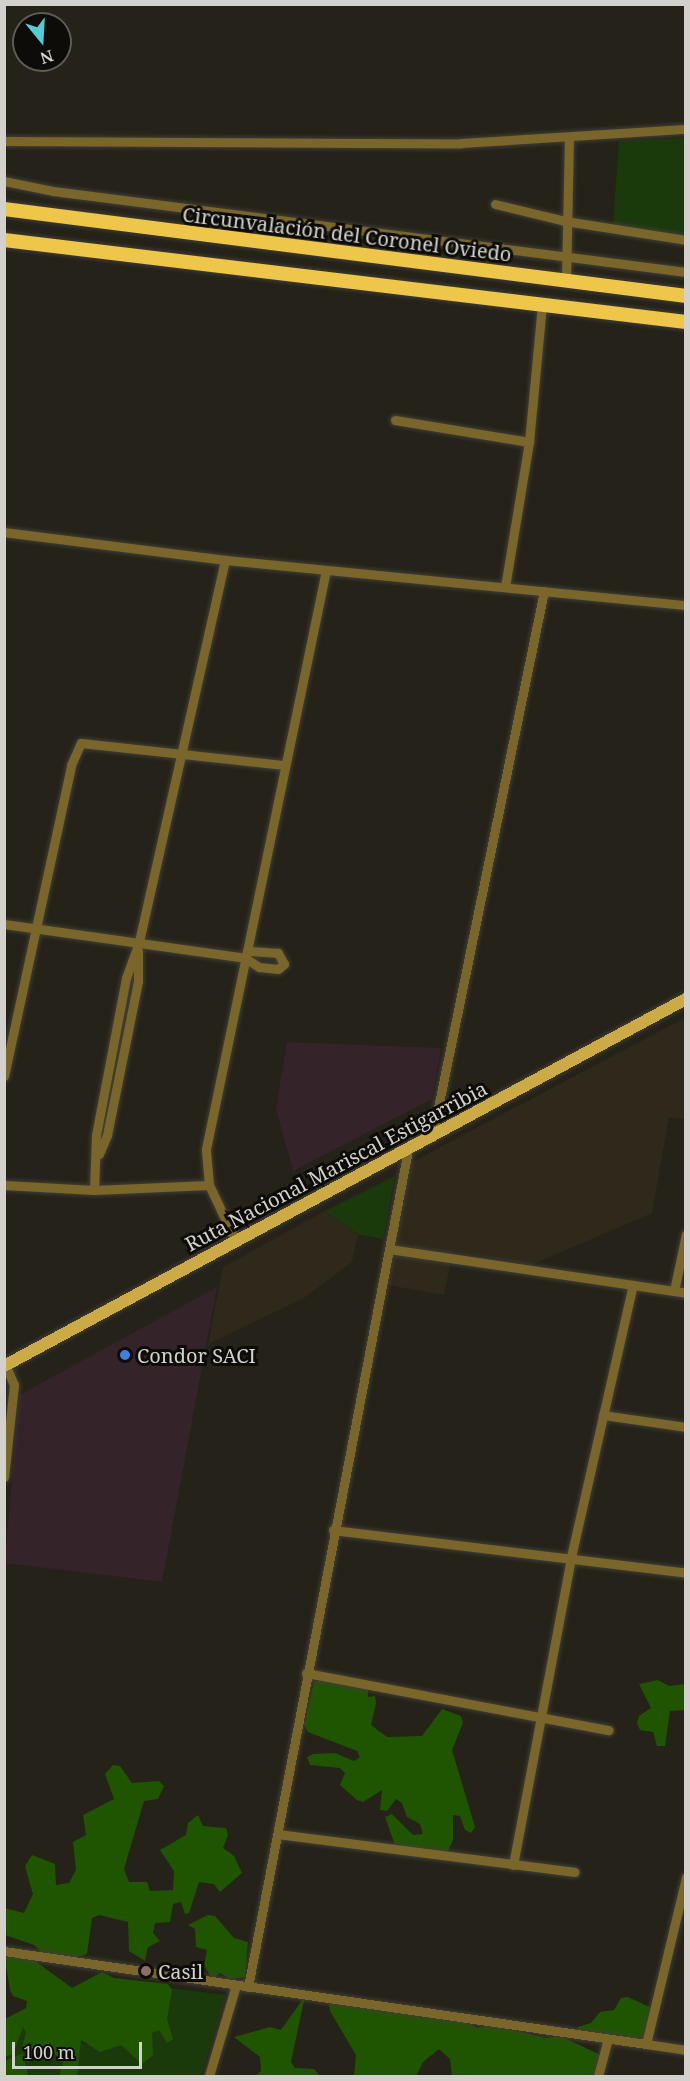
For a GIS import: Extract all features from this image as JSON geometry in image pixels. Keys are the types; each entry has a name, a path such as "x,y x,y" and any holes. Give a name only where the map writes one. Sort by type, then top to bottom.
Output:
{"highway":[{"name":"Circunvalación del Coronel Oviedo","path":"4,209 686,296"},
{"path":"4,240 686,322"}],"main road":[{"name":"Ruta Nacional Mariscal Estigarribia","path":"5,1366 686,999"}],"street":[{"path":"4,141 460,143 686,129"},
{"path":"566,280 565,221 569,138"},
{"path":"4,181 52,191 686,272"},
{"path":"495,204 565,221 686,240"},
{"path":"505,587 529,442 542,304"},
{"path":"395,420 529,442"},
{"path":"4,532 225,560 686,605"},
{"path":"94,1190 99,1154 107,1135 138,981 138,945 177,755 225,560"},
{"path":"236,1242 209,1185 206,1149 326,570"},
{"path":"432,1137 544,591"},
{"path":"4,1076 71,765 81,743 285,765"},
{"path":"4,924 138,945 246,954"},
{"path":"248,1987 333,1530 408,1150"},
{"path":"4,1185 94,1190 209,1185"},
{"path":"674,1291 686,1234"},
{"path":"389,1249 686,1293"},
{"path":"513,1865 544,1718 570,1557 633,1285"},
{"path":"4,1477 14,1386 5,1366"},
{"path":"603,1415 686,1426"},
{"path":"333,1530 570,1557 686,1573"},
{"path":"306,1673 609,1730"},
{"path":"278,1834 575,1872"},
{"path":"646,2044 686,1878"},
{"path":"4,1951 686,2050"},
{"path":"209,2076 236,1985"},
{"path":"598,2076 608,2039"}],"shaded area":[{"path":"685,1018 685,1119 669,1117 652,1213 531,1265 453,1251 444,1295 388,1285 412,1162"},
{"path":"287,1042 441,1048 432,1099 293,1171 276,1109"},
{"path":"325,1211 358,1234 352,1262 304,1298 208,1344 223,1267"},
{"path":"217,1287 162,1582 5,1563 19,1395"}],"green space":[{"path":"685,138 685,236 613,224 619,141"},
{"path":"395,1176 383,1239 358,1234 325,1211"},
{"path":"340,1674 368,1684 368,1697 375,1696 376,1703 371,1725 387,1737 422,1736 442,1709 461,1716 463,1723 452,1750 475,1827 471,1833 465,1830 460,1816 453,1815 453,1840 447,1854 411,1856 397,1851 385,1817 392,1814 413,1835 423,1834 420,1824 407,1817 402,1803 396,1799 387,1811 380,1810 382,1790 363,1802 357,1800 340,1785 345,1773 340,1768 310,1765 307,1757 313,1754 335,1753 354,1761 360,1757 357,1751 308,1732 304,1725 314,1682"},
{"path":"658,1680 669,1686 685,1684 685,1710 670,1711 665,1746 657,1746 653,1732 640,1730 637,1723 639,1716 651,1708 639,1684"},
{"path":"113,1765 120,1766 132,1783 159,1781 164,1786 158,1799 144,1801 124,1869 129,1882 147,1882 150,1891 173,1890 174,1871 160,1850 186,1835 188,1823 198,1815 203,1826 226,1828 228,1835 223,1848 234,1856 242,1873 220,1892 214,1884 199,1882 189,1913 185,1914 181,1902 173,1904 170,1922 155,1923 153,1933 160,1941 148,1947 145,1961 129,1951 128,1922 99,1915 92,1918 87,1954 55,1964 34,1945 5,1935 4,1908 24,1913 33,1894 25,1866 32,1855 55,1864 56,1885 69,1883 76,1870 73,1842 86,1835 83,1815 114,1799 105,1774"},
{"path":"208,1915 215,1916 234,1938 248,1942 245,1977 230,1979 220,1973 212,1979 204,1965 207,1950 196,1947 195,1929 188,1925"},
{"path":"4,1953 31,1958 72,1988 102,1972 114,1978 168,1984 172,1990 167,2019 173,2039 167,2043 159,2030 152,2033 153,2055 142,2064 121,2045 100,2052 81,2040 77,2076 59,2076 63,2063 49,2048 36,2052 22,2047 26,2033 23,2027 13,2054 5,2057 5,2019 26,2008 27,2001 13,1996 10,1990"},
{"path":"153,1986 226,1995 201,2076 5,2076 11,2026 97,2047"},
{"path":"305,1996 291,2062 295,2068 314,2069 320,2076 255,2076 261,2071 260,2057 234,2037 270,2027 281,2030"},
{"path":"342,1997 434,2013 446,2021 459,2018 477,2028 491,2025 546,2038 560,2036 603,2056 593,2076 452,2076 450,2059 439,2049 423,2062 416,2076 354,2076 356,2055 330,2011 329,2003"},
{"path":"628,1997 658,2011 652,2037 640,2042 577,2034 578,2027 591,2023 600,2012 614,2010 621,1998"},
{"path":"23,2053 28,2076 5,2076 5,2061"}],"place":[{"name":"Condor SACI","path":"125,1355"},
{"name":"Casil","path":"146,1971"}]}
